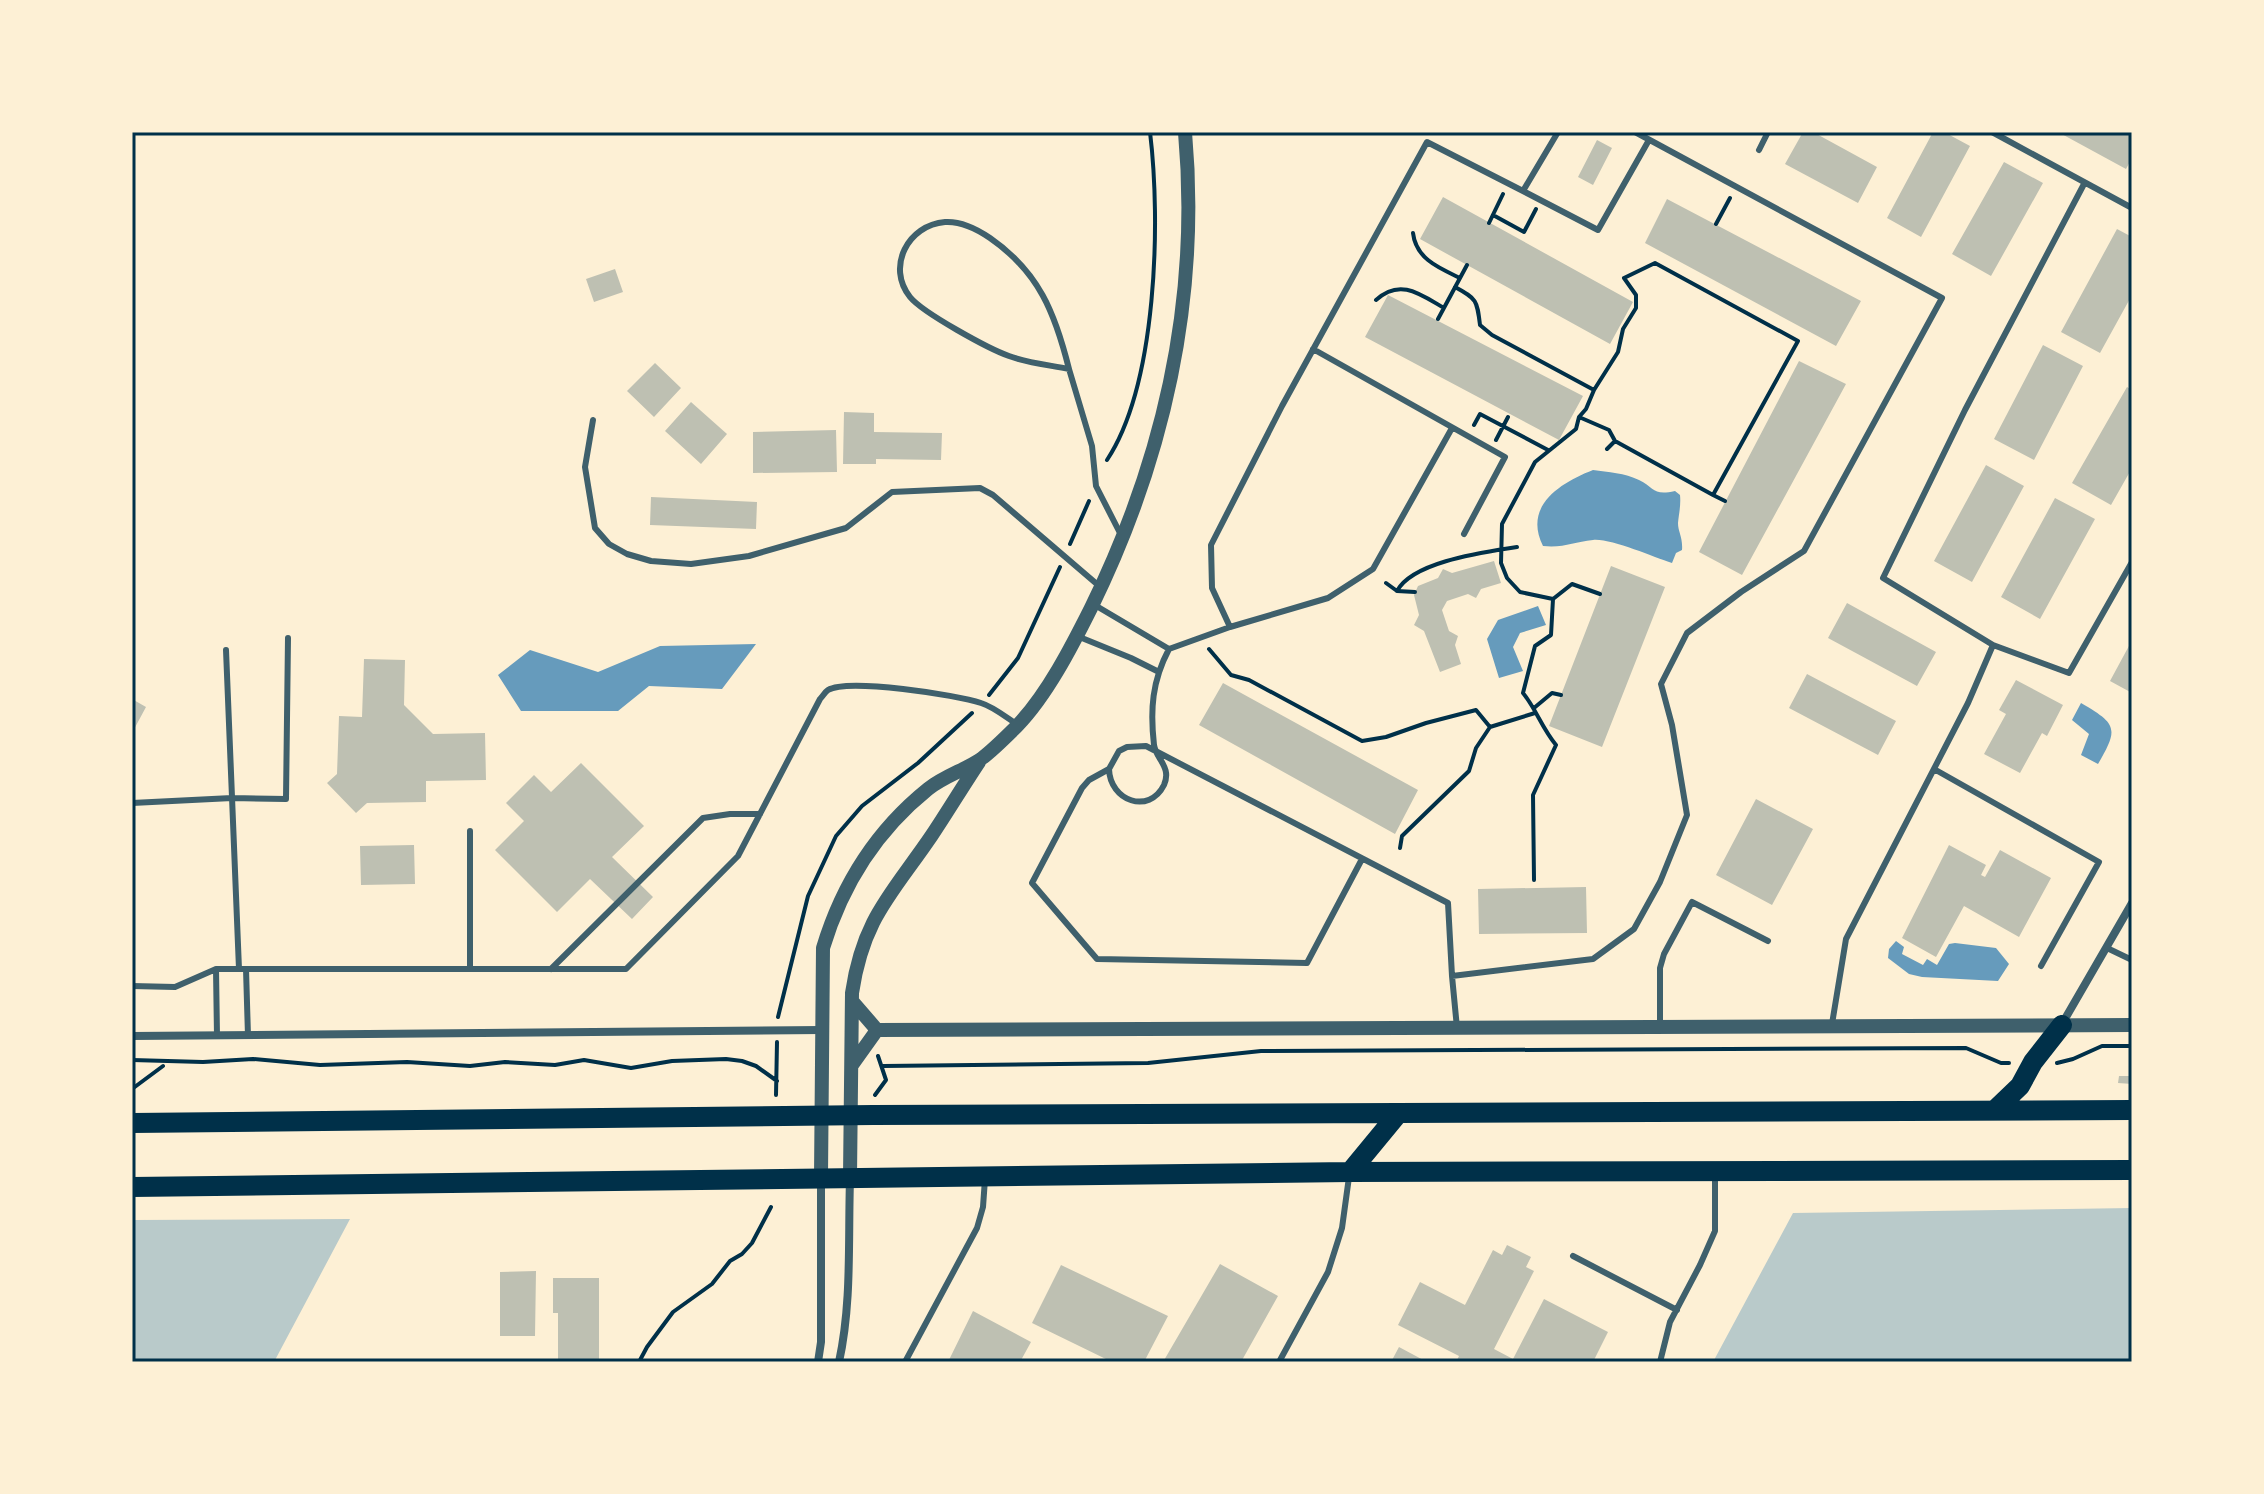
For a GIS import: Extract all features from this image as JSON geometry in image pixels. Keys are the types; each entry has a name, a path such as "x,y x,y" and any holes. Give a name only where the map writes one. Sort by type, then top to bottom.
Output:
{"main road":[{"path":"1996,1109 2020,1086 2033,1062 2062,1025"},
{"path":"132,1123 2132,1110"},
{"path":"1350,1172 1397,1115"},
{"path":"132,1187 1350,1172 2132,1170"}],"street":[{"path":"818,1362 821,1342 823,948 849,882 885,829 930,787 981,758 1018,725 1077,636 1101,588 1140,496 1178,339 1188,263 1189,177 1185,132"},
{"path":"839,1362 847,1299 852,1001 856,965 877,911 931,837 981,758"},
{"path":"2062,1025 2132,903"},
{"path":"852,1001 877,1030 2132,1025"},
{"path":"132,1036 822,1030"},
{"path":"852,1065 877,1030"}],"lane":[{"path":"1523,191 1558,132"},
{"path":"1452,976 1593,959 1634,929 1660,882 1687,815 1672,725 1661,684 1687,633 1741,592 1804,551 1942,298 1635,132"},
{"path":"1759,150 1768,132"},
{"path":"1995,133 2132,208"},
{"path":"1230,627 1212,588 1211,545 1313,349 1427,142 1598,230 1649,140"},
{"path":"2084,184 1965,410 1883,578 1993,645 2069,673 2132,562"},
{"path":"1069,369 1009,356 923,309 910,297 901,281 900,262 905,246 915,234 931,225 947,221 966,224 1001,245 1035,280 1060,333 1092,446 1096,486 1122,538"},
{"path":"1313,349 1505,457 1464,534"},
{"path":"593,420 585,467 595,528 609,544 627,554 651,561 691,564 749,556 846,528 892,492 980,488 993,495 1101,588"},
{"path":"1109,769 1112,785 1118,793 1132,801 1148,799 1160,791 1165,779 1165,766 1154,750 1152,703 1157,671 1169,649 1328,598 1373,569 1452,428"},
{"path":"1093,604 1169,649"},
{"path":"1077,636 1157,671"},
{"path":"132,803 232,798 286,799 288,638"},
{"path":"1832,1024 1846,939 1968,703 1993,645"},
{"path":"226,650 232,798 248,1036"},
{"path":"132,986 175,987 216,969 626,969 738,856 820,699 829,690 842,687 898,688 983,704 1018,725"},
{"path":"1362,859 1307,963 1097,959 1032,883 1082,788 1089,780 1109,769 1115,757 1127,747 1146,746 1448,903 1457,1028"},
{"path":"1934,769 2099,862 2041,966"},
{"path":"551,969 703,818 760,814"},
{"path":"470,831 470,969"},
{"path":"1660,1028 1660,968 1664,954 1692,902 1768,941"},
{"path":"2107,948 2132,960"},
{"path":"216,969 217,1036"},
{"path":"1660,1362 1670,1322 1715,1231 1715,1171"},
{"path":"1279,1362 1328,1272 1342,1228 1350,1172"},
{"path":"905,1362 977,1228 983,1207 985,1176"},
{"path":"1573,1256 1677,1310"}],"path":[{"path":"776,1095 778,1015 797,933 817,872 836,836 862,806 918,763 983,704 1018,658 1104,464 1125,430 1135,400 1151,306 1155,237 1150,132"},
{"path":"1489,223 1503,194"},
{"path":"1716,224 1730,198"},
{"path":"1493,215 1524,232 1541,200"},
{"path":"1413,233 1414,244 1421,254 1432,264 1460,278"},
{"path":"1553,599 1520,592 1507,578 1501,563 1502,524 1535,462 1576,429 1579,417 1618,352 1623,329 1636,308 1636,295 1624,278 1655,263 1798,341 1713,495"},
{"path":"1438,319 1467,265"},
{"path":"1455,287 1473,297 1478,304 1480,325 1492,335 1594,390"},
{"path":"1376,300 1386,291 1404,289 1444,308"},
{"path":"1476,421 1480,414 1548,450"},
{"path":"1495,442 1508,417"},
{"path":"1579,417 1609,430 1615,441 1725,501"},
{"path":"1607,449 1615,441"},
{"path":"1397,591 1402,583 1436,564 1470,554 1517,547"},
{"path":"1386,583 1397,591 1415,592"},
{"path":"1534,880 1533,795 1556,745 1523,693 1535,646 1551,635 1553,599 1572,584 1600,594"},
{"path":"1209,649 1231,675 1249,680 1362,741 1386,737 1476,710 1490,727"},
{"path":"1400,848 1402,836 1469,771 1476,748 1490,727 1534,711 1552,693 1561,695"},
{"path":"2048,1062 2073,1059 2102,1046 2132,1046"},
{"path":"874,1096 886,1080 883,1066 1148,1063 1261,1051 1966,1048 2001,1063 2018,1064"},
{"path":"132,1060 203,1062 253,1059 320,1065 407,1062 470,1066 505,1062 555,1065 584,1060 631,1068 672,1061 726,1059 756,1066 778,1082"},
{"path":"132,1089 163,1066"},
{"path":"639,1362 673,1312 712,1284 730,1261 752,1243 771,1207"}],"shaded area":[{"path":"2132,1208 2132,1362 1713,1362 1793,1213"},
{"path":"350,1219 274,1362 132,1362 132,1220"}],"water":[{"path":"1593,470 1628,476 1658,492 1675,491 1680,495 1678,523 1682,550 1676,553 1672,563 1600,540 1543,546 1538,532 1541,508 1557,489"},
{"path":"1538,606 1546,625 1520,633 1513,647 1523,671 1499,678 1487,639 1498,620"},
{"path":"756,644 722,689 649,686 618,711 521,711 498,675 530,650 598,672 660,646"},
{"path":"2081,703 2102,716 2111,728 2109,742 2098,764 2081,755 2089,734 2072,720"},
{"path":"1896,941 1904,947 1902,954 1923,965 1927,959 1937,965 1949,944 1955,943 1996,948 2009,964 1998,981 1922,977 1909,974 1888,958 1889,949"}],"building":[{"path":"1803,132 1813,132 1877,167 1858,203 1785,164"},
{"path":"1933,132 1944,132 1970,146 1921,237 1887,218"},
{"path":"2058,132 2132,132 2132,158 2126,169"},
{"path":"1597,140 1612,148 1593,185 1578,177"},
{"path":"2004,162 2043,183 1991,276 1952,254"},
{"path":"1443,197 1633,302 1610,344 1420,239"},
{"path":"1667,199 1861,301 1836,346 1645,243"},
{"path":"2117,229 2132,237 2132,295 2100,353 2061,332"},
{"path":"615,269 623,292 594,302 586,279"},
{"path":"1388,295 1583,396 1559,440 1365,337"},
{"path":"2043,345 2083,366 2034,460 1994,439"},
{"path":"1799,361 1846,384 1742,575 1699,552"},
{"path":"655,363 681,388 654,417 627,391"},
{"path":"2127,387 2132,390 2132,468 2111,505 2072,483"},
{"path":"691,402 727,434 701,464 665,431"},
{"path":"844,412 874,413 874,432 942,433 941,460 876,459 876,464 843,464"},
{"path":"836,430 837,472 753,473 753,432"},
{"path":"1986,465 2024,486 1972,582 1934,561"},
{"path":"651,497 757,502 756,529 650,525"},
{"path":"2055,498 2095,519 2040,619 2001,597"},
{"path":"1494,561 1501,583 1481,589 1476,598 1468,594 1447,601 1442,610 1449,631 1458,636 1455,645 1461,664 1440,672 1424,631 1414,625 1419,615 1414,595 1418,586 1438,578 1443,569 1452,573"},
{"path":"1611,566 1665,587 1602,747 1549,726"},
{"path":"1847,603 1936,652 1917,686 1828,638"},
{"path":"2132,645 2132,693 2110,681"},
{"path":"364,659 405,660 404,705 433,734 485,733 486,780 426,781 426,802 367,803 356,813 327,783 337,774 339,716 362,717"},
{"path":"1807,674 1896,721 1878,755 1789,708"},
{"path":"2016,680 2063,705 2047,736 2042,733 2020,773 1984,754 2006,714 1999,710"},
{"path":"1223,683 1418,790 1395,834 1199,725"},
{"path":"132,699 146,707 132,733"},
{"path":"581,763 644,826 612,857 653,897 632,919 590,879 557,912 495,850 524,821 506,803 534,775 551,792"},
{"path":"1756,799 1813,829 1772,905 1716,875"},
{"path":"414,845 415,884 361,885 360,846"},
{"path":"1949,845 1986,865 1981,875 1985,877 2000,850 2051,878 2019,937 1964,906 1936,957 1902,938"},
{"path":"1586,887 1587,933 1479,934 1478,889"},
{"path":"2119,1076 2132,1076 2132,1084 2118,1083"},
{"path":"1507,1245 1531,1257 1526,1267 1534,1271 1494,1349 1513,1359 1544,1299 1608,1332 1593,1362 1456,1362 1459,1356 1398,1325 1420,1282 1465,1305 1493,1250 1502,1255"},
{"path":"1220,1264 1278,1296 1241,1362 1163,1362"},
{"path":"1061,1265 1168,1316 1144,1362 1112,1362 1032,1323"},
{"path":"536,1271 535,1336 500,1336 500,1272"},
{"path":"553,1278 599,1278 599,1359 604,1359 604,1362 558,1362 558,1313 553,1313"},
{"path":"973,1311 1031,1342 1020,1362 948,1362"},
{"path":"1399,1347 1427,1362 1391,1362"}]}
